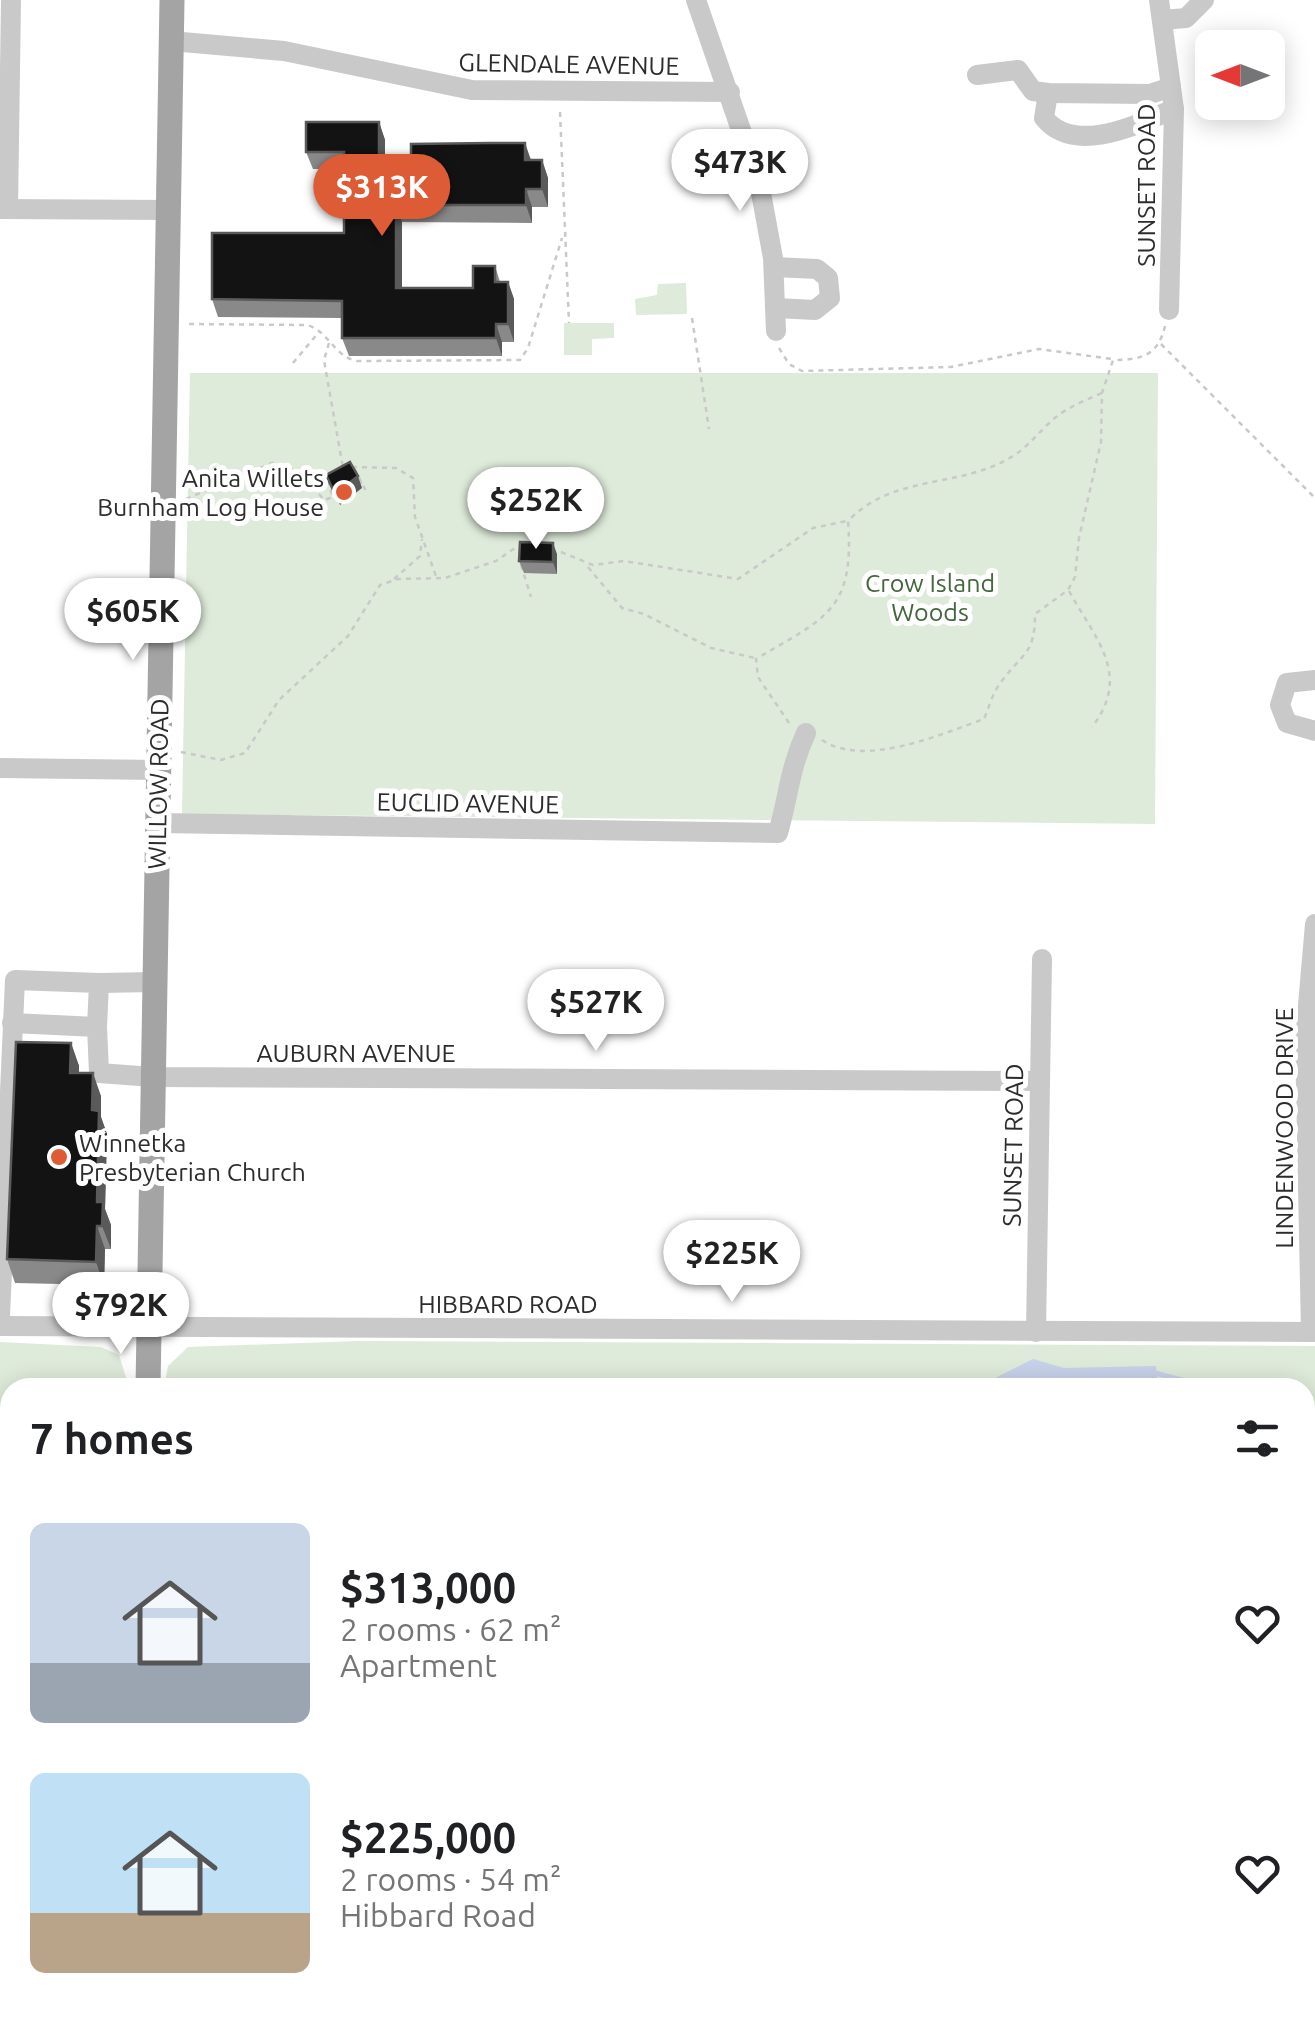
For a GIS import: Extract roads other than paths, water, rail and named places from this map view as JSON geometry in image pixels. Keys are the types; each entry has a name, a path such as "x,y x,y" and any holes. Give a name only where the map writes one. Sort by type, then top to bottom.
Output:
{"main road":[{"name":"WILLOW ROAD","path":"148,1378 172,0"}],"street":[{"path":"11,0 4,209 168,210"},
{"path":"696,0 751,150 774,267 776,331"},
{"path":"1160,10 1186,18 1204,0"},
{"name":"SUNSET ROAD","path":"1160,10 1174,110 1169,310"},
{"name":"GLENDALE AVENUE","path":"171,41 284,51 472,90 730,92"},
{"path":"977,75 1018,70 1033,91 1048,93 1150,94 1171,87"},
{"path":"1048,93 1044,118 1052,129 1086,135 1122,131 1174,110"},
{"path":"774,267 817,269 828,278 830,298 814,310 776,308"},
{"path":"1315,680 1287,683 1280,705 1287,723 1315,730"},
{"name":"EUCLID AVENUE","path":"158,824 778,833 788,800 788,772 806,732"},
{"path":"0,768 158,770"},
{"name":"LINDENWOOD DRIVE","path":"1313,1332 1305,1040 1315,924"},
{"name":"SUNSET ROAD","path":"1036,1332 1042,959"},
{"path":"0,1316 15,980 155,982"},
{"path":"12,1023 97,1026 99,984"},
{"name":"AUBURN AVENUE","path":"97,1026 99,1073 153,1077 1039,1081"},
{"name":"HIBBARD ROAD","path":"0,1326 1313,1332"}],"water":[{"path":"1033,1359 1064,1368 1156,1366 1157,1378 995,1378"}],"waterway":[{"path":"1155,1373 1174,1378"}],"place":[{"name":"Anita Willets Burnham Log House","path":"344,492"},
{"name":"Winnetka Presbyterian Church","path":"59,1157"}],"park label":[{"name":"Crow Island Woods","path":"930,598"}]}
